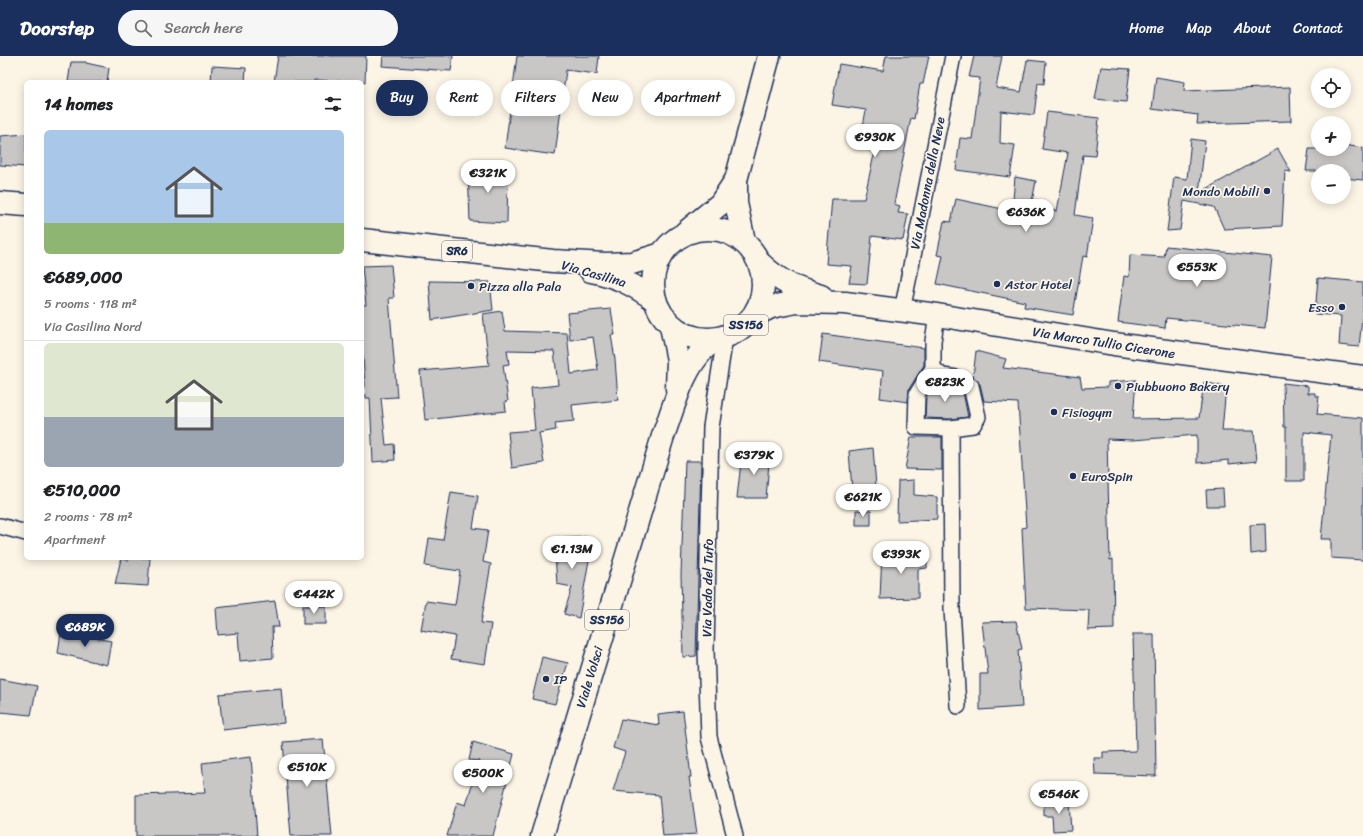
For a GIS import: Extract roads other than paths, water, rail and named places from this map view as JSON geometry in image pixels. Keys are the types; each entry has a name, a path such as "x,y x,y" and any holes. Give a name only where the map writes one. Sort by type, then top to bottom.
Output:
{"main road":[{"name":"SS156","path":"744,241 736,203 736,180 769,56"},
{"name":"SS156","path":"681,236 694,230 714,229 733,234 744,241 754,252 761,264 764,282 763,293 755,315 742,329 723,338 706,340 687,336 671,326 661,314 655,300 652,284 655,268 662,254 670,243 681,236 720,204 736,180"},
{"path":"0,203 24,205"},
{"name":"Via Casilina","path":"364,240 553,261 605,264 632,263 662,254"},
{"name":"Via Casilina","path":"553,261 606,274 633,284 655,300"},
{"name":"Via Marco Tullio Cicerone","path":"761,264 775,277 798,290 846,303"},
{"name":"Via Marco Tullio Cicerone","path":"755,315 771,307 796,302 846,303 937,315 1109,343 1363,377"},
{"name":"Viale Volsci","path":"671,326 678,360 675,404"},
{"name":"Viale Volsci","path":"542,836 663,436 685,377 699,354 706,347 723,338"}],"street":[{"name":"Via Madonna della Neve","path":"902,311 953,56"},
{"path":"933,368 942,376 957,378 971,386 978,417 973,425 951,428 916,427 917,394 933,368 933,342 937,315"},
{"name":"Via Vado del Tufo","path":"723,338 711,427 706,650 709,737 735,836"},
{"path":"951,428 952,609 958,706"},
{"path":"0,526 24,532"}],"place":[{"name":"Mondo Mobili","path":"1267,191"},
{"name":"Astor Hotel","path":"997,284"},
{"name":"Pizza alla Pala","path":"471,286"},
{"name":"Esso","path":"1342,307"},
{"name":"Piubbuono Bakery","path":"1118,386"},
{"name":"Fisiogym","path":"1054,412"},
{"name":"EuroSpin","path":"1073,476"},
{"name":"IP","path":"546,679"}]}
